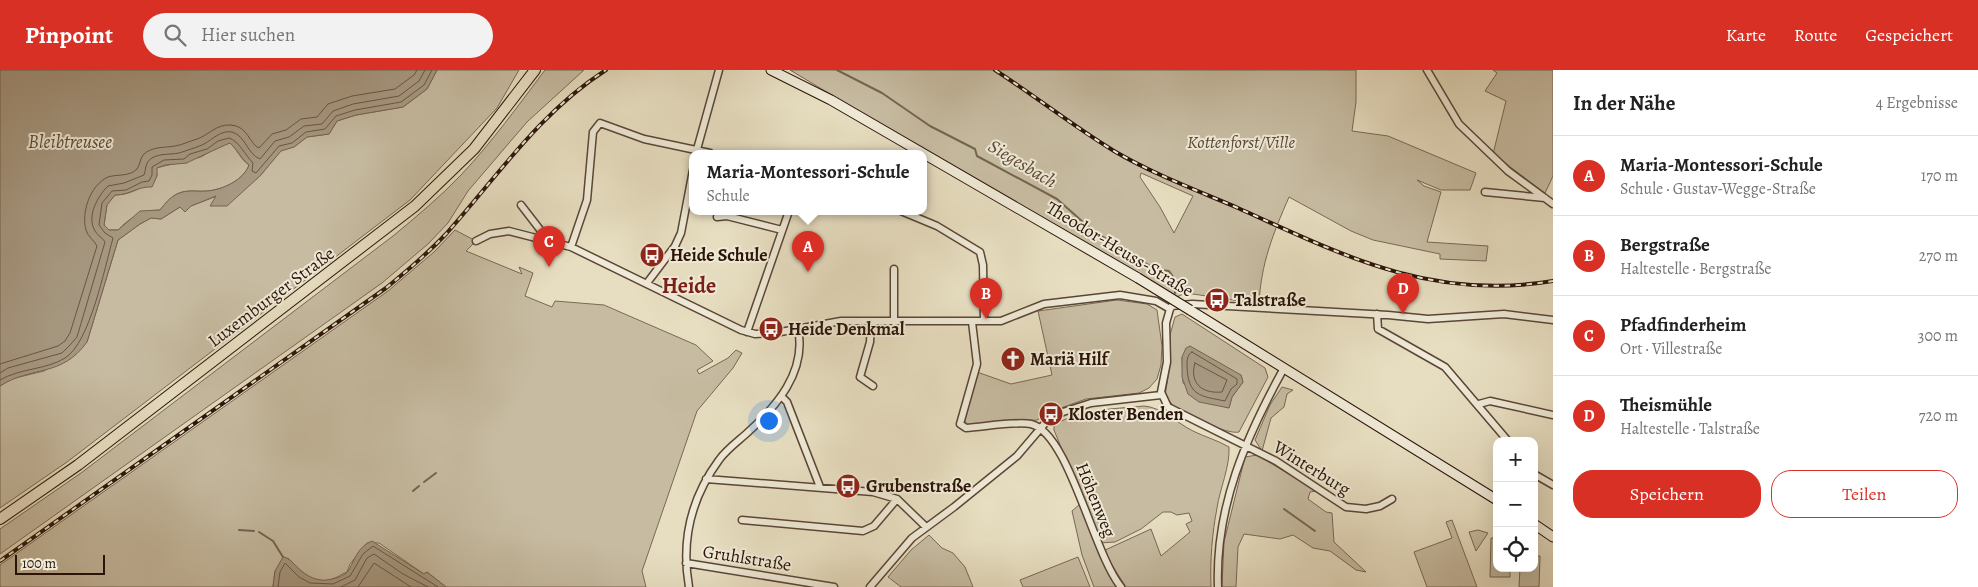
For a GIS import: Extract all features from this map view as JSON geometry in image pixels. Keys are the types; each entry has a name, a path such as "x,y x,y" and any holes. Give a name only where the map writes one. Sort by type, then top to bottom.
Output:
{"main road":[{"name":"Luxemburger Straße","path":"0,519 78,465 414,206 474,149 534,70"},
{"name":"Theodor-Heuss-Straße","path":"771,70 830,100 918,150"},
{"name":"Theodor-Heuss-Straße","path":"927,155 1138,278 1493,498"},
{"path":"1538,527 1553,537"}],"street":[{"path":"698,150 719,70"},
{"path":"1427,70 1459,124 1508,172 1553,204"},
{"path":"571,247 587,200 593,132 596,126 604,123 644,139 689,150"},
{"path":"647,283 675,246 681,233 689,191"},
{"path":"1485,192 1545,198"},
{"path":"521,205 548,240"},
{"path":"748,332 788,215"},
{"path":"911,215 937,226 980,252 983,265 984,321"},
{"path":"717,217 727,216 782,230"},
{"path":"476,241 490,234 509,231 571,247 748,332 775,333 841,321 972,322 1008,320 1032,308 1053,302 1120,295 1156,301 1170,310"},
{"path":"894,269 894,322"},
{"path":"870,587 900,550 925,526 954,507 1017,456 1040,428 1054,417 1078,407 1105,401 1161,396 1167,362 1166,323 1172,306 1192,304 1377,314 1428,319 1504,314 1553,320"},
{"path":"1377,314 1378,329 1445,367 1479,404 1505,437"},
{"path":"871,322 870,342 860,377 866,383 874,386"},
{"path":"972,322 977,364 960,424 966,428 1029,424 1040,428"},
{"path":"689,587 686,563 692,509 706,479 726,451 764,417 782,396 796,366 800,338 798,329"},
{"path":"1218,587 1219,550 1223,518 1232,482 1245,445 1284,368"},
{"path":"782,396 787,402 820,487"},
{"name":"Winterburg","path":"1161,396 1165,403 1176,412 1276,461 1346,507 1366,509 1380,506 1392,499"},
{"path":"1479,404 1490,401 1553,415"},
{"name":"Höhenweg","path":"1040,428 1054,442 1060,452 1099,546 1111,572 1122,587"},
{"path":"1538,476 1553,485"},
{"path":"706,479 873,492 898,500 925,526"},
{"path":"742,520 863,532 874,526 898,500"},
{"name":"Gruhlstraße","path":"686,563 834,587"}],"green space":[{"path":"437,70 519,70 497,108 410,200 67,462 0,508 0,386 11,379 44,371 87,342 118,240 151,218 161,219 180,207 185,211 191,206 217,196 211,206 243,189 260,176 281,150 294,147 307,137 329,134 337,121 356,115 403,107 427,89"},
{"path":"545,70 584,70 527,122 468,191 448,223 428,244 382,283 0,554 0,529 81,473 393,236 428,207 461,175 483,150"},
{"name":"Kottenforst/Ville","path":"790,70 1356,70 1356,102 1352,131 1388,136 1476,173 1470,190 1441,190 1417,180 1424,186 1441,192 1427,242 1488,246 1486,261 1440,259 1440,254 1373,240 1351,231 1289,197 1265,262 1259,304 1183,294 1173,299 927,152 927,150 924,150","holes":["1141,173 1193,196 1174,233 1160,207 1140,177"]},
{"path":"1493,70 1553,70 1553,176 1545,193 1493,154 1506,101 1485,91 1497,73"},
{"path":"230,143 249,165 237,180 213,190 181,192 169,199 160,210 148,211 137,216 118,230 109,230 104,225 107,204 115,195 132,192 142,186 157,176 156,168 201,157 219,146"},
{"path":"455,230 476,241 466,251 522,274 519,267 533,273 525,296 552,307 555,301 604,305 696,345 713,361 697,370 699,374 728,358 736,350 742,353 733,368 697,411 642,571 646,587 446,587 427,572 424,574 379,543 367,543 350,564 347,572 325,581 307,576 288,558 275,571 273,587 0,587 0,565 388,291 434,252"},
{"path":"1117,300 1147,304 1157,310 1162,346 1161,365 1157,379 1149,388 1139,393 1086,399 1061,408 1037,420 967,425 964,419 977,372 1011,384 1052,375 1038,311"},
{"path":"1182,314 1265,368 1268,377 1239,432 1226,431 1198,419 1176,408 1165,396 1170,364 1170,335 1175,317","holes":["1182,357 1241,375 1243,382 1232,397 1229,408 1210,402 1183,383"]},
{"path":"1282,387 1293,390 1287,394 1284,407 1271,418 1262,451 1255,440 1270,405"},
{"path":"1144,406 1157,409 1193,431 1229,447 1228,462 1218,500 1214,528 1211,557 1211,587 1126,587 1103,551 1151,529 1161,556 1190,532 1186,524 1192,521 1189,513 1177,515 1171,512 1163,512 1141,529 1115,542 1100,543 1054,430 1054,425 1086,413"},
{"path":"1257,455 1317,491 1310,492 1308,499 1326,512 1332,513 1334,542 1366,572 1356,570 1330,551 1313,548 1293,535 1280,539 1244,534 1238,547 1236,587 1222,587 1224,542 1245,457"},
{"path":"1080,504 1112,579 1119,587 1094,587 1082,555 1072,511"},
{"path":"1452,520 1477,587 1427,587 1414,552 1452,538 1446,522"},
{"path":"1478,530 1488,533 1476,551 1469,532"},
{"path":"929,535 942,548 953,553 965,567 973,587 901,587 888,577 911,550"},
{"path":"1491,538 1493,538 1493,572 1510,572 1510,577 1490,577"},
{"path":"1538,556 1540,556 1539,587 1519,587 1520,572 1538,572"},
{"path":"1078,557 1090,587 1023,587 1020,580"}],"water":[{"name":"Bleibtreusee","path":"0,70 437,70 427,89 403,107 356,115 337,121 329,134 307,137 294,147 281,151 260,176 227,206 210,206 216,196 191,206 185,212 180,207 161,219 151,218 140,224 118,240 87,342 67,361 46,370 24,375 0,386","holes":["230,143 249,165 237,180 213,190 181,192 169,199 160,210 140,211 118,230 109,230 104,225 107,205 115,195 152,187 157,176 157,168 165,165 187,163"]},
{"path":"1190,346 1241,375 1243,382 1232,397 1229,408 1199,402 1188,394 1182,377 1182,357 1186,348"},
{"path":"372,541 424,574 427,572 446,587 273,587 275,571 283,557 290,560 313,578 321,580 332,579 340,577 347,572 361,549"}],"waterway":[{"name":"Siegesbach","path":"837,70 882,93 930,126 975,149 977,156 1057,199 1092,230 1155,269 1169,271 1174,278 1175,293"},
{"path":"424,482 436,473"},
{"path":"413,491 419,486"},
{"path":"1284,509 1315,531"},
{"path":"239,530 254,531"},
{"path":"259,532 273,541 283,557"}],"railway":[{"path":"0,561 386,288 446,234 520,146 560,105 606,70"},
{"path":"995,70 1114,151 1144,167 1352,257 1390,270 1428,279 1468,285 1509,286 1553,281"}],"place":[{"name":"Heide Schule","path":"652,255"},
{"name":"Pfadfinderheim","path":"549,267"},
{"name":"Maria-Montessori-Schule","path":"808,272"},
{"name":"Talstraße","path":"1217,300"},
{"name":"Theismühle","path":"1403,314"},
{"name":"Bergstraße","path":"986,319"},
{"name":"Heide Denkmal","path":"771,329"},
{"name":"Mariä Hilf","path":"1013,359"},
{"name":"Kloster Benden","path":"1051,414"},
{"name":"Grubenstraße","path":"848,486"}],"district":[{"name":"Heide","path":"689,285"}]}
